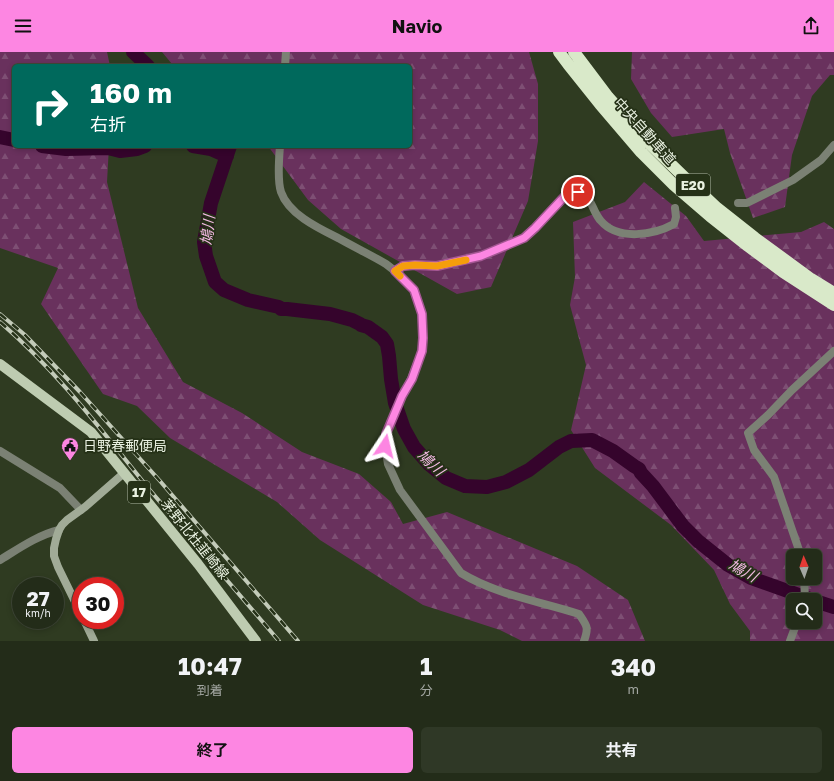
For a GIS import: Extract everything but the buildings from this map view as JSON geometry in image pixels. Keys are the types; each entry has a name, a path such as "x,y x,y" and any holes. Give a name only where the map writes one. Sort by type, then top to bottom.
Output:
{"highway":[{"name":"中央自動車道","path":"559,52 600,104 636,146 674,185 710,216 783,272 834,305"},
{"name":"中央自動車道","path":"574,52 608,97 651,145 694,187 717,208 755,238 811,279 834,293"}],"main road":[{"name":"茅野北杜韮崎線","path":"0,364 91,432 198,564 256,641"},
{"path":"72,596 54,556 55,543 59,530 67,520 124,473"},
{"path":"88,629 94,641"}],"street":[{"path":"285,64 286,52"},
{"path":"738,202 747,203 793,180 822,160 834,145"},
{"path":"280,148 279,184 285,201 292,209 304,220 377,259 395,271 414,290 422,314 422,351 412,379 402,396 391,421 386,434 385,446 388,464 400,490 461,573 473,580 500,591 529,601 579,614 587,625 584,641"},
{"path":"395,271 403,266 437,266 474,258 524,238 565,196 571,192 585,194 596,215 602,222 610,228 625,234 645,234 674,224 676,217 675,208"},
{"path":"799,549 774,477 754,450 748,433 834,351"},
{"path":"0,451 60,488 81,510"},
{"path":"0,560 30,542 59,530"},
{"path":"790,641 794,629"}],"green space":[{"path":"0,52 107,52 110,64 12,64 12,148 109,148 107,182 138,308 183,382 242,413 302,452 359,474 391,502 403,524 447,512 577,566 628,600 645,641 522,641 500,630 423,605 320,540 277,502 170,438 137,406 103,394 41,304 58,268 0,248"},
{"path":"162,52 529,52 538,84 538,141 528,201 491,287 457,294 341,229 308,200 269,148 412,148 412,64 172,64"},
{"path":"632,52 834,52 834,75 830,75 812,96 792,155 785,207 753,218 730,153 724,129 672,137 651,113 631,79"},
{"path":"644,182 686,216 704,241 801,232 824,222 834,229 834,641 750,641 750,631 730,604 714,570 671,525 595,468 571,430 586,365 570,305 575,277 573,222 625,202"}],"waterway":[{"name":"鳩川","path":"133,52 146,64"},
{"path":"0,137 12,140"},
{"path":"58,148 108,148"},
{"path":"108,148 120,151 140,148"},
{"path":"205,148 227,156"},
{"name":"鳩川","path":"229,148 211,203 204,242 206,256 215,282 224,290 248,300 279,307 281,309 330,314 352,320 368,327 382,337 387,344 395,403 404,429 414,447 429,464 446,478 465,486 487,487 506,482 529,470 559,447 571,441 592,440 613,451 639,469 683,526 698,541 728,565 751,578 793,593"},
{"name":"鳩川","path":"822,603 834,607"}],"railway":[{"path":"0,314 25,335 80,392 160,481 298,641"},
{"path":"0,322 60,381 149,489 279,641"}],"slow traffic":[{"path":"400,276 395,271 403,266 437,266 466,260"}],"place":[{"name":"日野春郵便局","path":"70,461"}],"route":[{"path":"385,446 386,434 391,421 402,396 412,379 422,351 423,338 422,314 414,290 395,271 403,266 437,266 462,261 481,256 524,238 565,196 571,192 578,192"}]}
